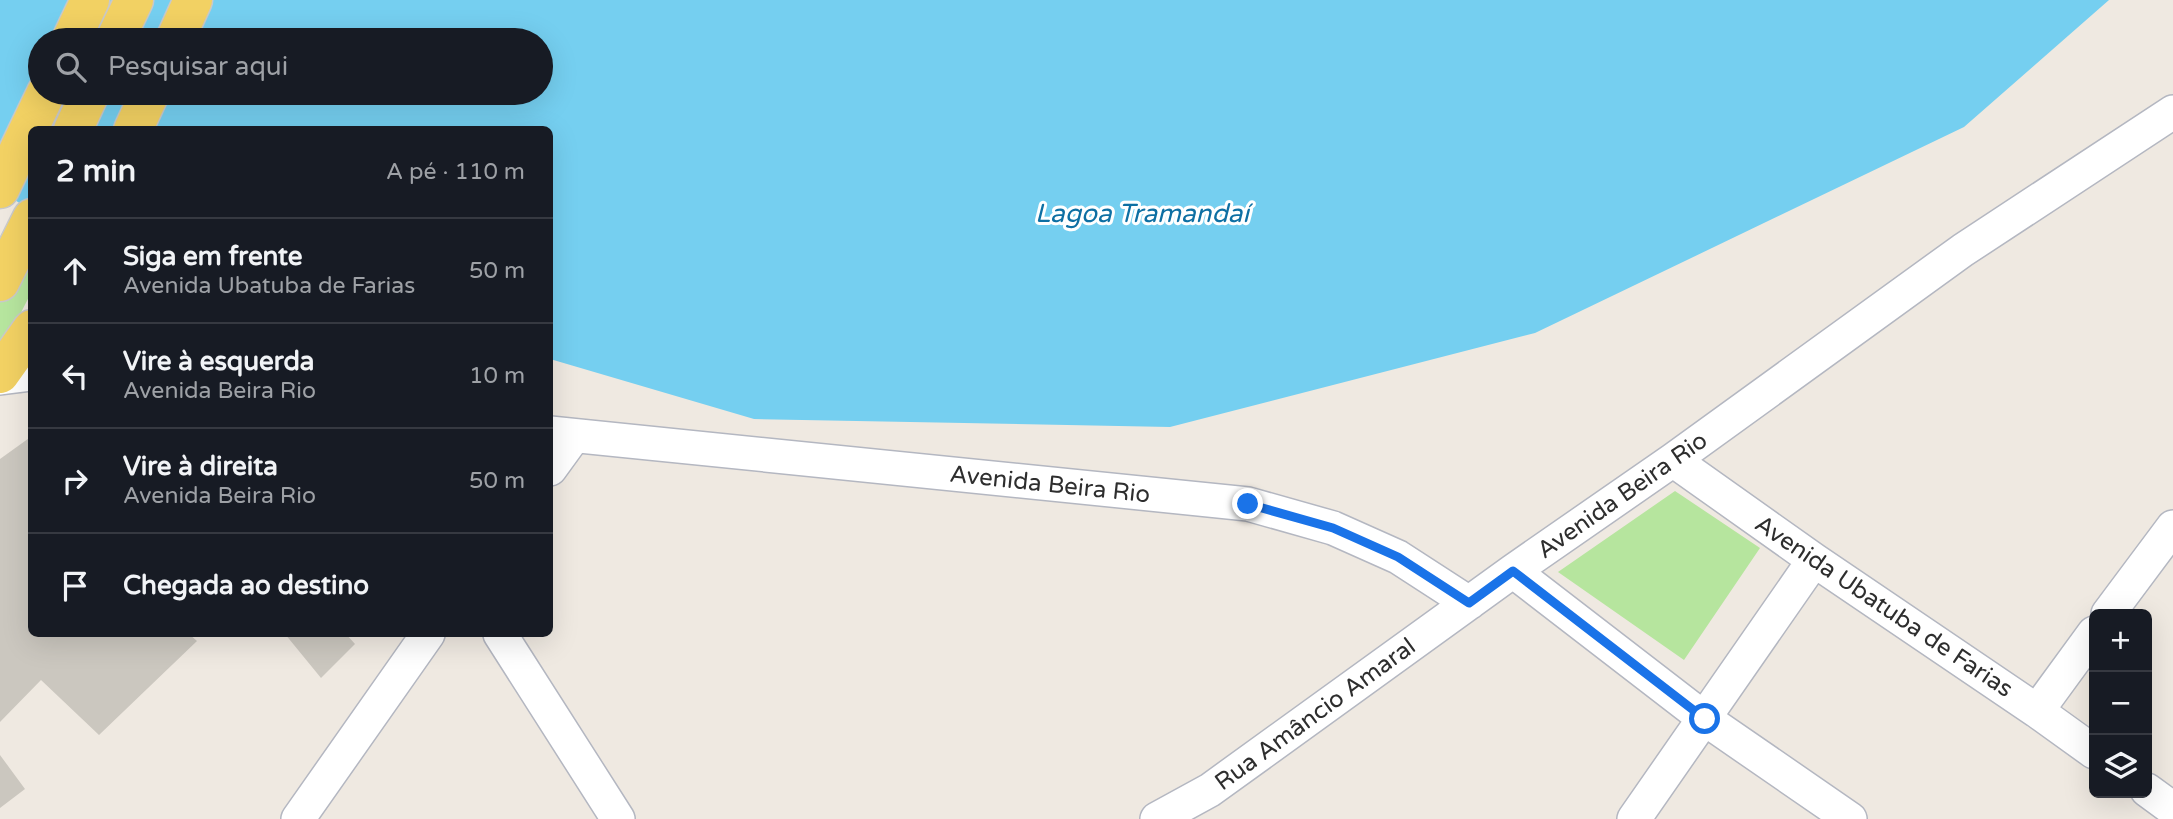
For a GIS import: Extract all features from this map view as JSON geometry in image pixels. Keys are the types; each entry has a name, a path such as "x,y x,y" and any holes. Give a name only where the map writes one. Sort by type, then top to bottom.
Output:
{"main road":[{"path":"77,28 90,0"},
{"path":"121,28 134,0"},
{"path":"181,28 194,0"},
{"path":"30,126 40,105"},
{"path":"75,126 84,105"},
{"path":"135,126 144,105"},
{"path":"0,189 28,131"},
{"path":"0,282 28,226"},
{"path":"0,376 28,335"}],"street":[{"name":"Avenida Beira Rio","path":"562,435 1248,504 1333,528 1387,552 1469,603 1673,460 1963,250 2173,112"},
{"path":"0,376 28,374"},
{"path":"553,460 562,435"},
{"name":"Avenida Ubatuba de Farias","path":"1673,460 2089,748"},
{"path":"2112,609 2173,527"},
{"path":"1634,819 1814,560"},
{"path":"1513,571 1705,719 1850,819"},
{"name":"Rua Amâncio Amaral","path":"1157,819 1210,790 1469,603"},
{"path":"298,819 427,637"},
{"path":"502,637 618,819"},
{"path":"2037,711 2089,640"},
{"path":"2152,794 2173,809"}],"green space":[{"path":"28,247 28,299 12,330 0,345 0,298"},
{"path":"1675,491 1760,548 1684,660 1558,572"}],"water":[{"name":"Lagoa Tramandaí","path":"0,0 2109,0 1964,127 1535,333 1170,427 754,419 553,360 553,126 28,126 28,208 0,191"}],"building":[{"path":"28,439 28,637 192,637 197,641 99,735 41,680 0,722 0,459"},
{"path":"287,637 349,637 355,644 321,678"},
{"path":"0,755 25,789 0,808"}],"route":[{"path":"1248,504 1333,528 1398,557 1469,603 1513,571 1705,719"}]}
